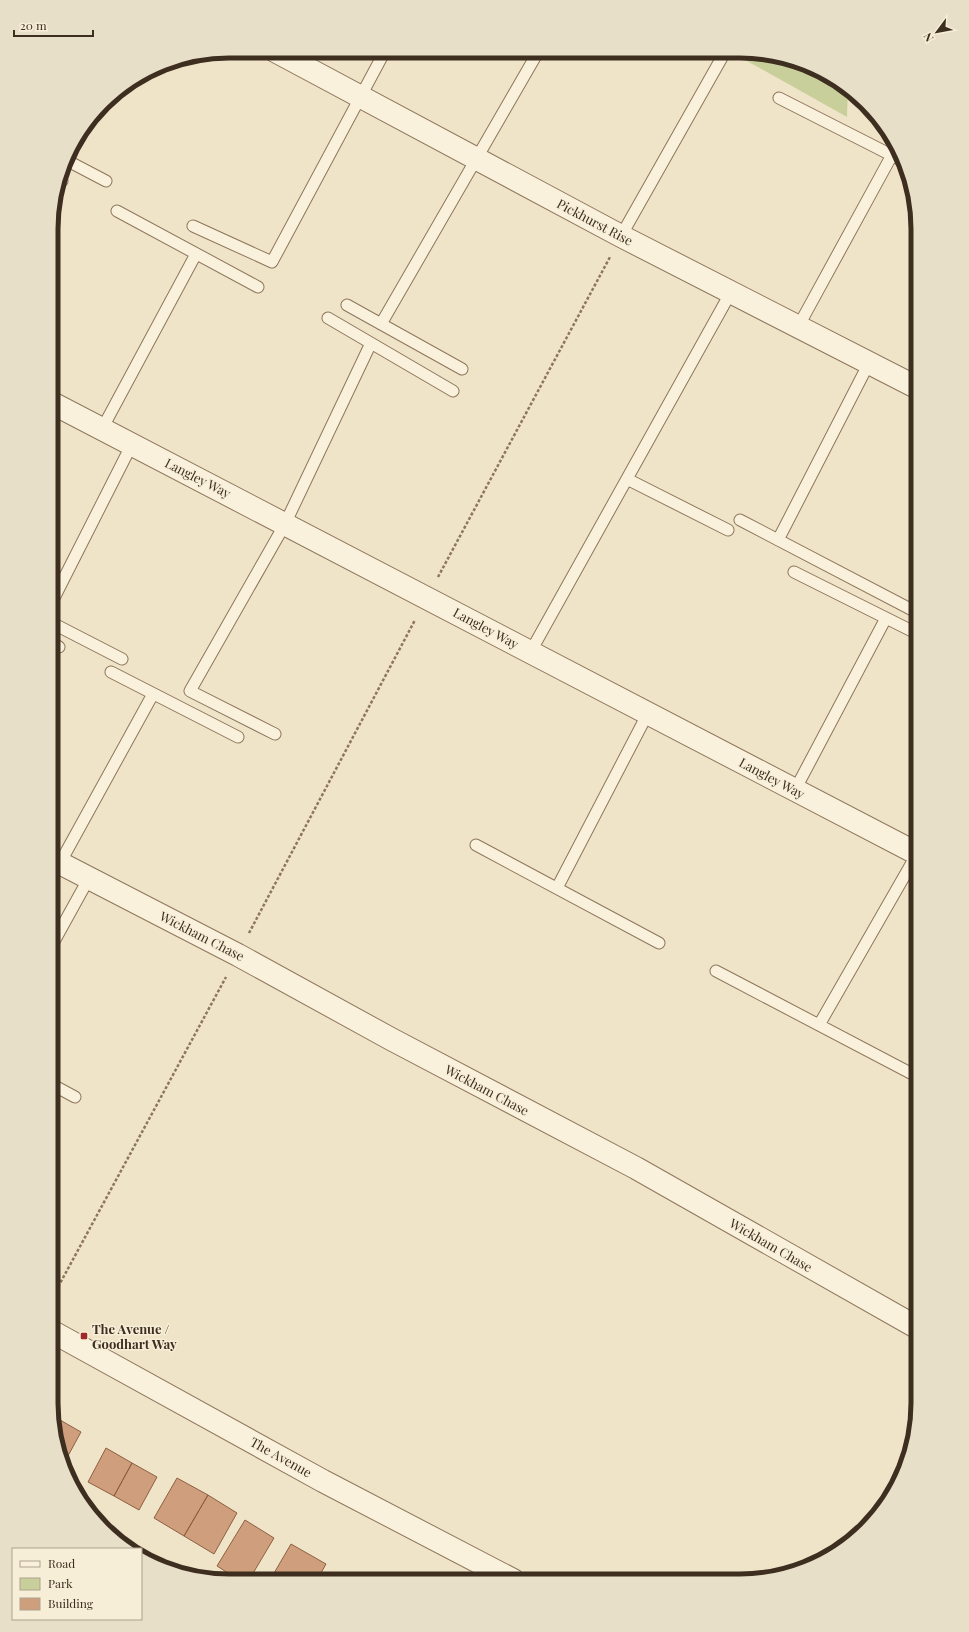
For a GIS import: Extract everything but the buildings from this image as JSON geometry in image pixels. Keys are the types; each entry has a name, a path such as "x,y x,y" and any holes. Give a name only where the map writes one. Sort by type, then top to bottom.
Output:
{"street":[{"name":"Pickhurst Rise","path":"288,58 621,236 911,384"},
{"name":"Langley Way","path":"58,406 531,651 911,851"},
{"name":"Wickham Chase","path":"58,862 238,955 391,1039 636,1168 911,1324"},
{"name":"The Avenue","path":"58,1335 323,1480 502,1574"}],"lane":[{"path":"193,226 272,262 382,58"},
{"path":"382,324 535,58"},
{"path":"621,236 722,58"},
{"path":"779,98 895,156"},
{"path":"798,327 892,155"},
{"path":"71,163 106,181"},
{"path":"117,211 258,287"},
{"path":"102,429 196,254"},
{"path":"531,651 731,292"},
{"path":"347,305 462,368"},
{"path":"328,318 453,391"},
{"path":"275,734 190,692 285,524 371,343"},
{"path":"778,540 869,363"},
{"path":"58,590 132,444"},
{"path":"627,479 728,530"},
{"path":"740,520 911,608"},
{"path":"794,572 911,630"},
{"path":"795,790 886,618"},
{"path":"58,626 122,659"},
{"path":"111,672 238,737"},
{"path":"58,858 153,694"},
{"path":"557,888 648,713"},
{"path":"476,845 659,943"},
{"path":"819,1025 911,864"},
{"path":"58,934 89,878"},
{"path":"716,971 911,1072"},
{"path":"58,1088 75,1097"}],"path":[{"path":"58,1287 238,955 427,597 621,236"}],"green space":[{"path":"742,58 763,59 785,64 806,71 826,81 848,96 847,117"}],"place":[{"name":"The Avenue / Goodhart Way","path":"84,1336"}]}
